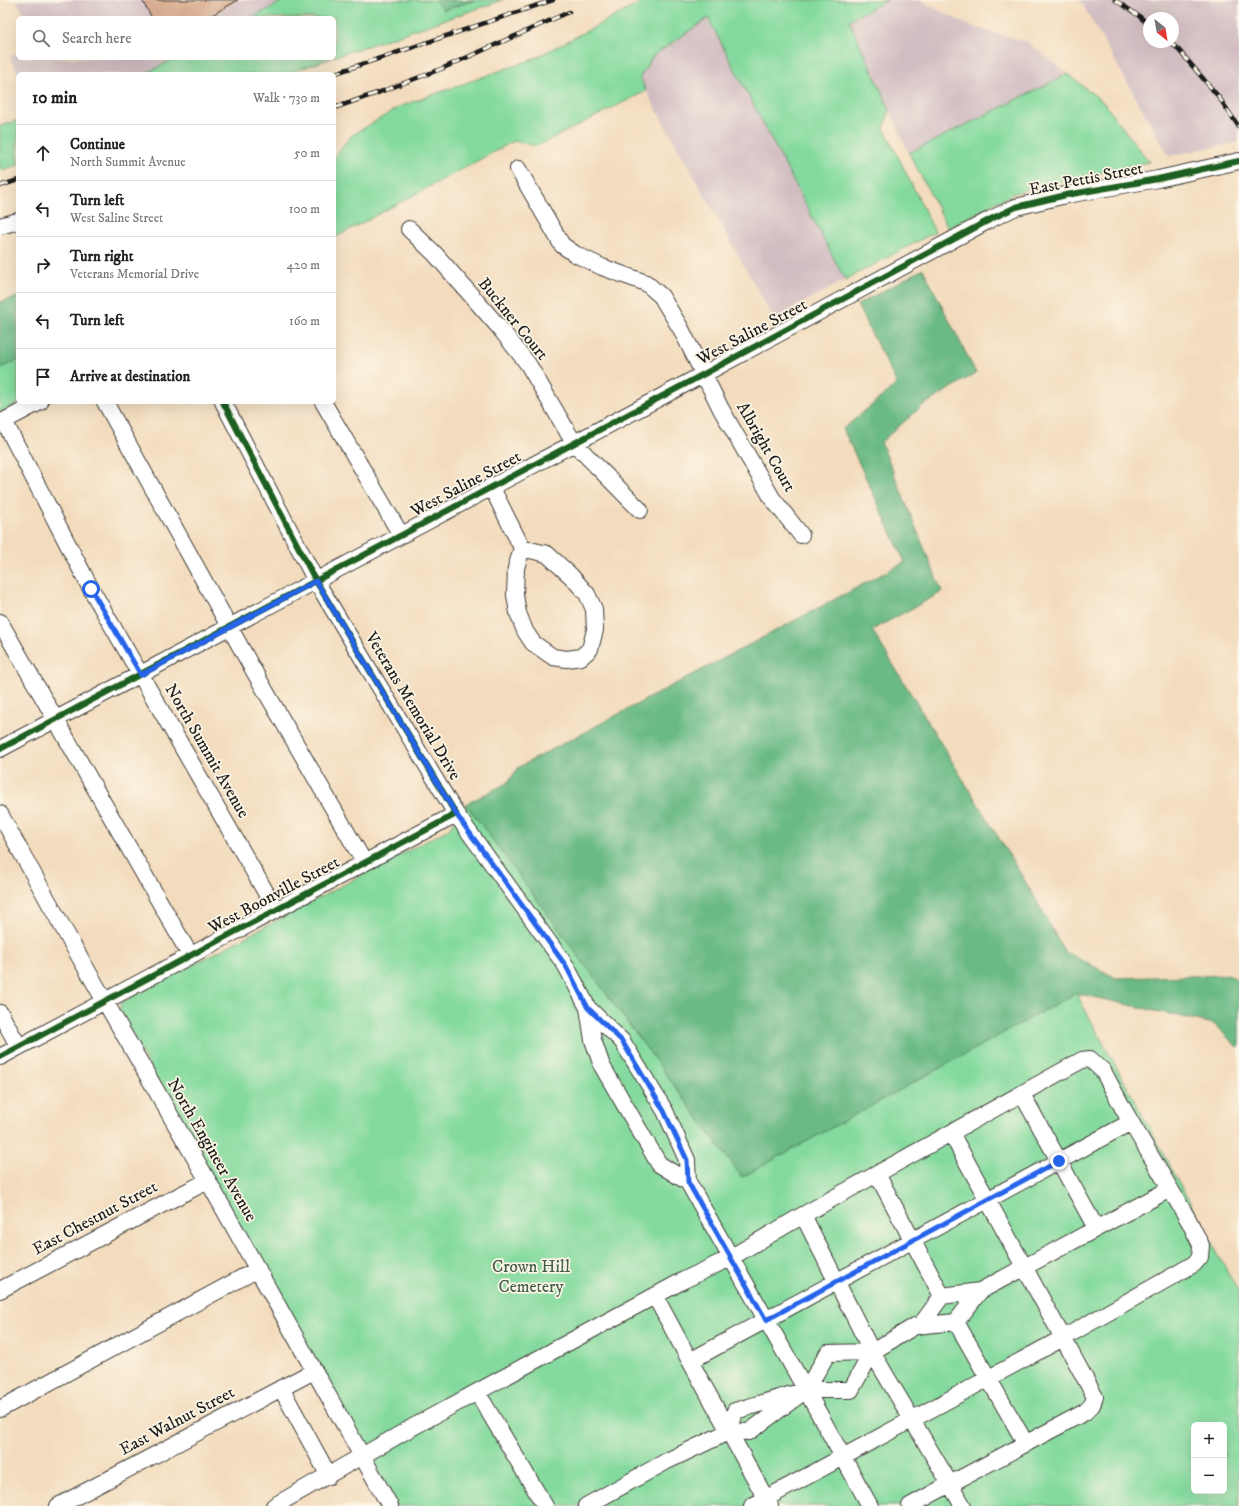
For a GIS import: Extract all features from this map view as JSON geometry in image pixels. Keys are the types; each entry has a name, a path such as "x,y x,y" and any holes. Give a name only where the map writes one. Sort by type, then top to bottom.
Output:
{"street":[{"name":"East Pettis Street","path":"944,244 1016,207 1066,195 1158,179 1239,161"},
{"name":"Albright Court","path":"518,169 562,245 575,254 602,267 646,283 661,296 681,328 722,409 772,498 801,535"},
{"path":"0,226 16,222"},
{"name":"Buckner Court","path":"409,229 435,254 498,326 528,364 574,442 640,510"},
{"name":"West Saline Street","path":"0,749 141,675 491,486 704,374 944,244"},
{"path":"2,422 36,404"},
{"path":"106,404 230,627 364,862"},
{"path":"324,404 401,535"},
{"name":"Veterans Memorial Drive","path":"225,406 316,581 456,814 566,966 588,1008 622,1041 664,1111 687,1160 688,1182 870,1506"},
{"name":"North Summit Avenue","path":"2,422 91,589 276,910"},
{"path":"491,486 522,548 516,568 515,595 518,613 525,631 533,643 553,657 567,659 581,657 590,649 595,630 594,609 587,594 571,576 547,554 522,548"},
{"path":"0,622 190,955"},
{"name":"North Engineer Avenue","path":"0,814 258,1269 390,1506"},
{"name":"West Boonville Street","path":"0,1057 456,814"},
{"name":"Veterans Memorial Drive","path":"588,1008 593,1040 602,1066 659,1164 688,1182"},
{"path":"0,1013 19,1047"},
{"path":"274,1506 477,1392 655,1296 730,1258 802,1215 1082,1060 1090,1059 1103,1071 1189,1221 1201,1245 1200,1257 1194,1264 1063,1338 843,1457 763,1504 730,1431 655,1296"},
{"path":"1022,1094 1096,1228"},
{"path":"690,1361 1131,1122"},
{"path":"910,1506 1085,1412 1092,1405 1095,1397 951,1133"},
{"path":"877,1174 942,1296"},
{"name":"East Chestnut Street","path":"0,1290 208,1181"},
{"path":"920,1326 942,1296 980,1291 1170,1189"},
{"path":"802,1215 872,1352 963,1506"},
{"path":"0,1409 258,1269"},
{"path":"586,1506 667,1461 730,1431 749,1432 806,1390 828,1353 872,1352 915,1326 956,1322 980,1291"},
{"path":"956,1322 1026,1444"},
{"path":"730,1431 735,1411 806,1390 851,1390 872,1352"},
{"name":"East Walnut Street","path":"58,1506 314,1370"},
{"path":"281,1388 329,1476"},
{"path":"477,1392 544,1506"}],"shaded area":[{"path":"16,0 285,0 255,16 25,16"},
{"path":"888,0 919,0 970,26 1027,42 1068,74 909,153 849,20"},
{"path":"1080,0 1239,0 1239,142 1169,156"},
{"path":"708,18 845,280 774,319 646,91 640,77 653,56"},
{"path":"16,53 16,60 172,60 148,72 17,72 10,57"}],"green space":[{"path":"285,0 434,0 444,10 475,0 503,0 336,56 336,16 255,16"},
{"path":"434,0 475,0 444,10"},
{"path":"646,0 888,0 849,20 890,110 884,128 935,232 845,280 708,18 653,56 640,77 646,91 537,146 514,141 336,237 336,155 351,136 401,106 533,59"},
{"path":"172,60 326,60 291,72 148,72"},
{"path":"1068,74 1103,102 1149,162 1038,186 1012,194 948,228 909,153"},
{"path":"16,121 16,166 0,171 0,126"},
{"path":"923,269 976,373 922,406 881,442 942,592 872,630 1031,891 1064,951 1116,978 1230,975 1239,981 1239,1049 1214,1024 1076,993 742,1177 466,804 507,783 519,767 905,562 843,429 897,384 857,305"},
{"path":"16,298 16,361 0,368 0,302"},
{"path":"16,361 16,404 0,413 0,368"},
{"name":"Crown Hill Cemetery","path":"466,804 742,1177 1076,993 1239,1293 1239,1506 397,1506 119,1013 121,1003 449,829"}],"building":[{"path":"142,0 238,0 210,16 151,16"}],"railway":[{"path":"336,73 553,0"},
{"path":"1115,0 1143,20"},
{"path":"336,107 441,69 569,12"},
{"path":"1177,48 1218,96 1239,127"},
{"path":"0,186 16,181"}],"cycle path":[{"path":"0,749 1016,207 1066,195 1158,179 1239,161"},
{"path":"0,1057 456,814 316,581 224,404"}],"route":[{"path":"91,589 141,675 316,581 456,814 500,877 566,966 588,1008 622,1041 664,1111 687,1160 688,1182 766,1320 1059,1161"}]}
